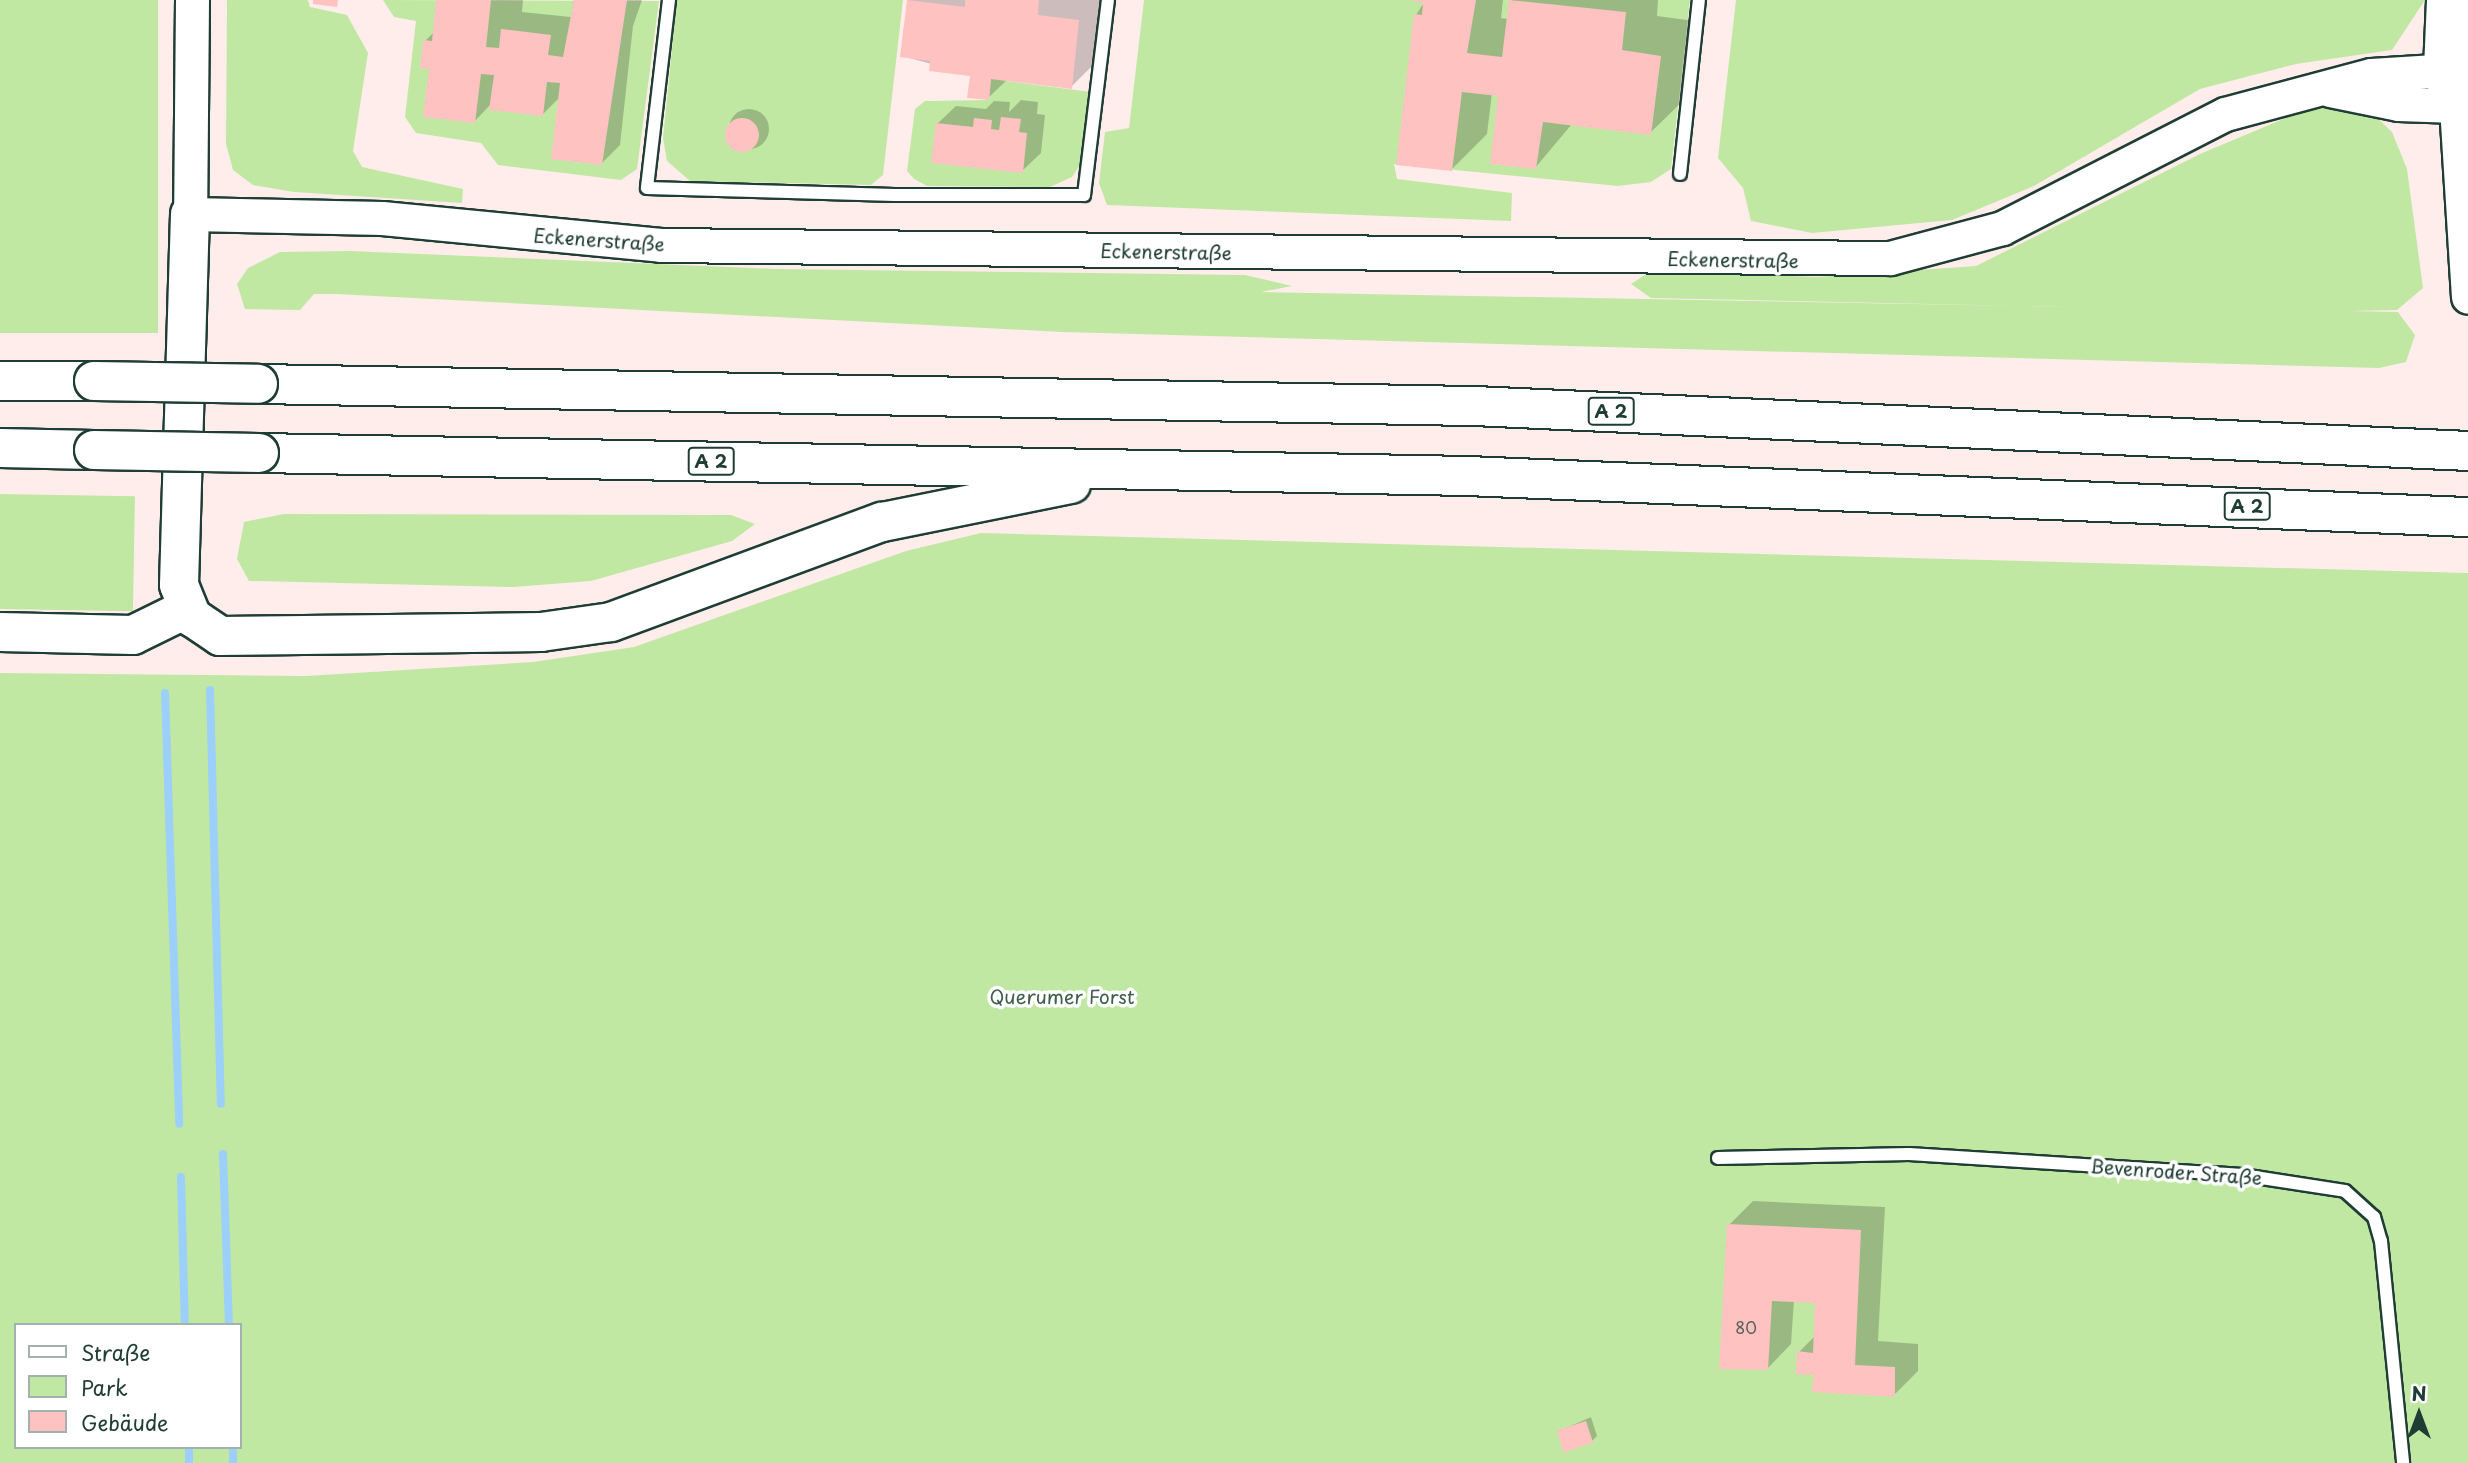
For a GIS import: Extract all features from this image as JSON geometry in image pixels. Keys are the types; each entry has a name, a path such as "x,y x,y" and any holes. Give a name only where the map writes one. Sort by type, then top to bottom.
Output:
{"highway":[{"path":"190,214 179,585 186,609 209,631 231,638 576,628 663,606 882,522 1163,468"},
{"path":"0,369 81,382"},
{"name":"A 2","path":"0,381 1474,406 2468,451"},
{"name":"A 2","path":"0,449 1163,468 2468,517"},
{"path":"0,632 133,635 186,609"}],"main road":[{"path":"190,214 192,0"},
{"path":"2443,0 2454,69 2468,297"},
{"path":"2454,69 2468,3"},
{"name":"Eckenerstraße","path":"190,214 382,218 661,245 1833,261 1891,258 2002,228 2225,114 2371,75 2454,69"},
{"name":"Eckenerstraße","path":"2323,89 2398,104 2456,106"}],"lane":[{"path":"669,0 647,188 895,195 1084,195 1108,0"},
{"path":"1679,174 1699,0"},
{"name":"Bevenroder Straße","path":"1718,1158 1909,1154 2242,1175 2345,1191 2374,1217 2381,1241 2403,1463"}],"green space":[{"path":"0,0 158,0 158,333 0,333"},
{"path":"227,0 308,0 310,7 347,15 368,53 353,151 362,167 463,189 462,203 294,192 253,185 233,170 226,144"},
{"path":"383,0 659,1 637,169 621,180 498,165 481,143 416,133 405,117 416,21 394,17"},
{"path":"677,0 903,0 883,175 871,185 690,181 667,161 663,138"},
{"path":"1144,0 1690,0 1671,169 1651,182 1618,186 1394,164 1397,179 1512,193 1511,221 1107,205 1099,183 1105,132 1129,128"},
{"path":"1736,0 2425,0 2392,50 2296,64 2200,89 2034,186 1952,220 1812,233 1751,221 1743,188 1718,158"},
{"path":"991,79 1091,92 1080,165 1072,177 1050,187 927,186 914,179 907,171 915,109 925,101 989,100"},
{"path":"2328,107 2371,112 2392,132 2407,169 2423,288 2397,310 2350,311 2398,312 2415,335 2406,362 2379,368 1062,332 336,294 314,294 300,310 245,309 237,284 248,268 280,252 350,251 777,269 1245,275 1292,286 1261,292 2075,307 1651,298 1631,284 1651,271 1817,277 1976,266 2200,154 2295,114"},
{"path":"0,494 135,496 133,611 0,609"},
{"path":"284,514 731,515 755,524 732,541 591,581 513,587 249,581 237,559 244,522"},
{"name":"Querumer Forst","path":"981,533 2468,573 2468,1463 0,1463 0,673 306,676 533,662 634,647 906,551"}],"building":[{"path":"313,0 338,0 337,7 313,4"},
{"path":"436,0 491,0 486,47 499,48 501,29 551,35 548,55 563,57 574,0 627,0 602,165 551,159 560,83 547,82 543,116 489,110 494,75 481,74 475,123 423,117 429,69 420,68 423,40 432,41"},
{"path":"907,0 965,7 965,0 1039,0 1038,15 1079,20 1072,89 991,79 989,100 967,98 970,76 929,71 930,61 900,57"},
{"path":"1412,0 1476,0 1467,53 1502,57 1509,0 1626,12 1622,50 1661,56 1651,135 1543,122 1536,169 1490,164 1498,96 1462,92 1452,171 1396,165 1414,14 1422,15 1423,3"},
{"path":"1001,117 1021,119 1019,132 1027,133 1023,173 931,163 936,123 973,127 974,118 992,120 991,129 999,130"},
{"path":"742,118 754,123 759,135 754,147 742,152 730,147 725,135 730,123"},
{"path":"1727,1224 1861,1230 1855,1365 1895,1367 1895,1397 1812,1392 1814,1375 1796,1374 1797,1351 1813,1353 1815,1303 1772,1301 1768,1370 1719,1369"},
{"path":"1586,1421 1593,1443 1564,1452 1557,1431"}],"waterway":[{"path":"210,690 221,1104"},
{"path":"165,693 179,1124"},
{"path":"223,1154 229,1323"},
{"path":"181,1177 185,1323"},
{"path":"189,1449 189,1463"},
{"path":"233,1449 233,1463"}]}
